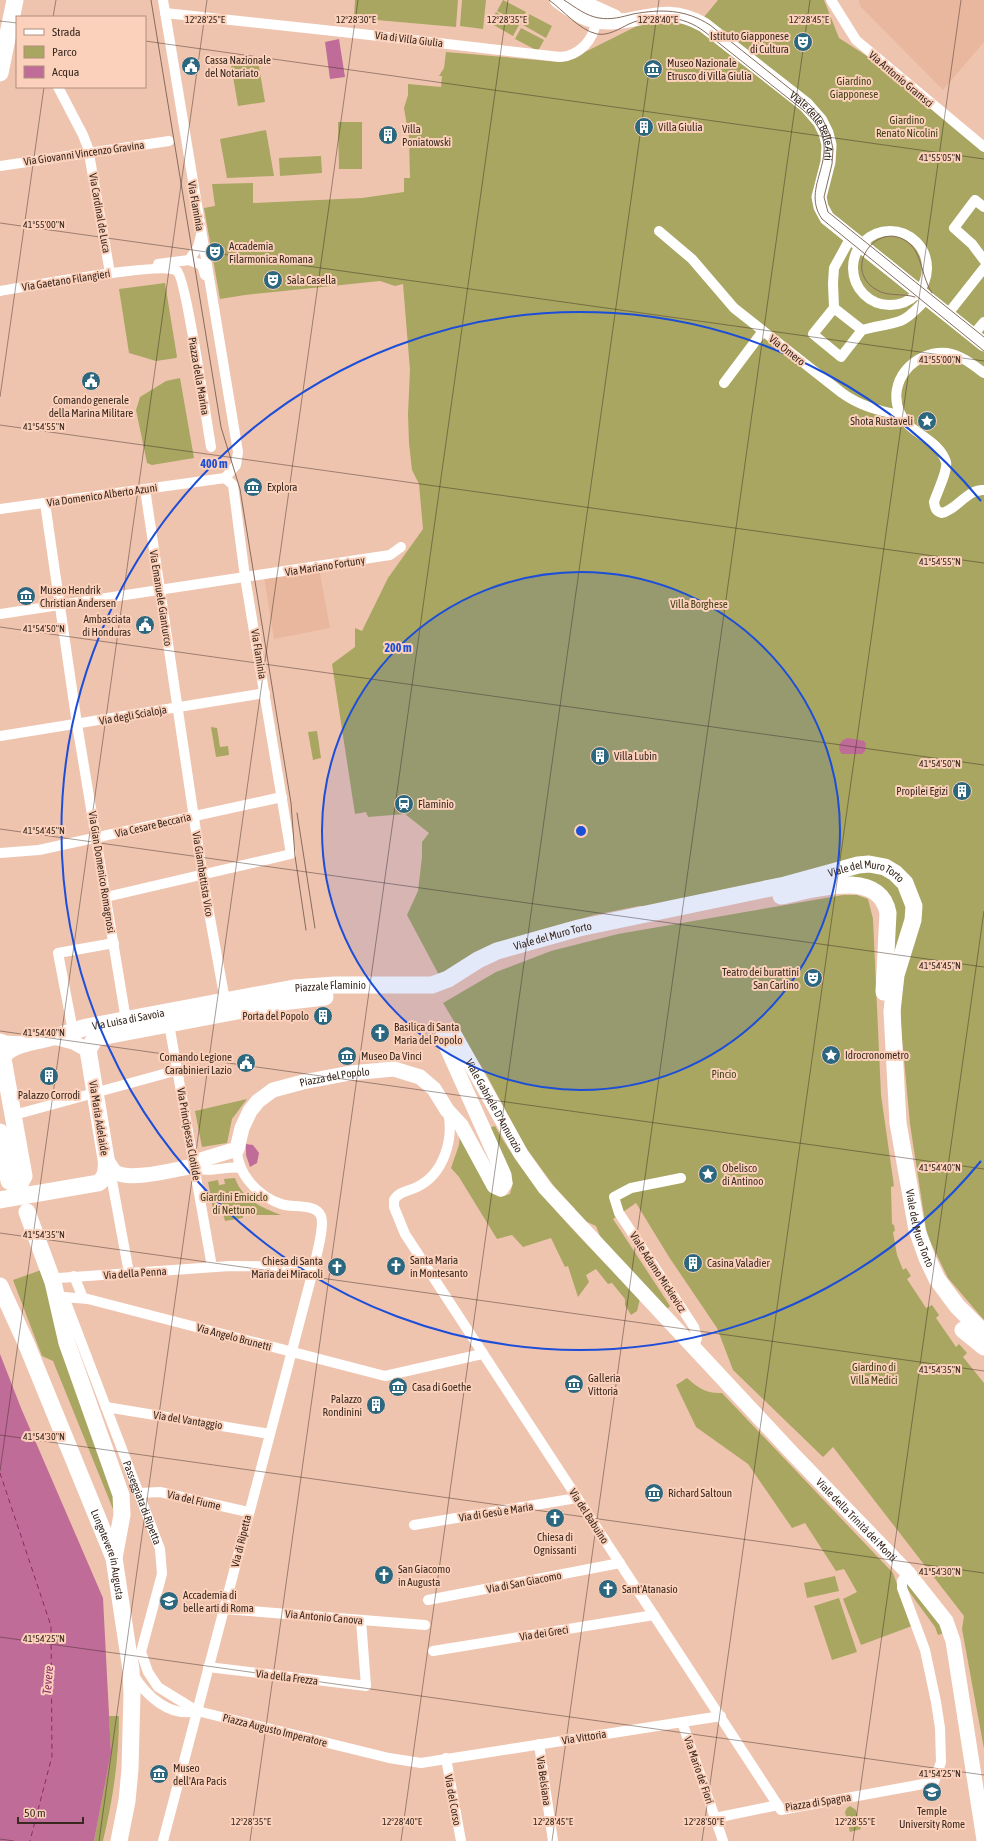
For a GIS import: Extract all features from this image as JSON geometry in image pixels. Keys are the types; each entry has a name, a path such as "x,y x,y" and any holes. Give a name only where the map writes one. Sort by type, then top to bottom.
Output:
{"main road":[{"path":"0,73 15,6"},
{"name":"Viale del Muro Torto","path":"439,988 478,960 497,952 590,925 785,885 858,865 878,865 892,870 905,883 914,909 910,931 896,975 892,1006 898,1123 910,1194 920,1240 930,1265 953,1301 984,1333"},
{"name":"Viale del Muro Torto","path":"439,988 499,961 597,931 837,886 857,885 874,890 884,901 888,913 883,1013 886,1092 889,1124 906,1234 916,1262 932,1292 957,1324 984,1347"},
{"name":"Piazzale Flaminio","path":"222,1008 305,987 422,986 439,988"},
{"name":"Via Luisa di Savoia","path":"22,1044 126,1020 222,1008"},
{"name":"Via Luisa di Savoia","path":"88,1050 92,1042 97,1037 169,1024 222,1008"},
{"path":"22,1044 8,1052 3,1059 14,1115 11,1176 6,1198 105,1182"},
{"name":"Via Maria Adelaide","path":"88,1050 106,1159 105,1182"},
{"path":"0,1132 11,1176"},
{"name":"Passeggiata di Ripetta","path":"27,1212 38,1237 53,1282 67,1343 122,1495 123,1509 114,1558"},
{"name":"Lungotevere in Augusta","path":"0,1286 26,1343 114,1558 131,1670 132,1718 127,1801 119,1841"}],"street":[{"name":"Via Flaminia","path":"163,0 211,285 211,300 235,435 238,460 233,470 225,478 233,485 246,577 291,854 203,875"},
{"path":"557,0 595,26 623,20"},
{"path":"577,0 597,11 623,20"},
{"name":"Via Antonio Gramsci","path":"831,0 849,32 858,43 984,147"},
{"name":"Viale delle Belle Arti","path":"623,20 663,12 690,17 704,25 800,100 820,121 826,133 829,149 828,162 819,195 820,204 827,218 947,315 980,339"},
{"name":"Via di Villa Giulia","path":"165,13 560,57 570,55 584,47 595,26"},
{"name":"Via Cardinal de Luca","path":"59,88 83,135 89,152 110,273"},
{"name":"Via Giovanni Vincenzo Gravina","path":"0,166 169,141"},
{"path":"984,207 975,200 954,228 972,244 984,260"},
{"path":"189,260 198,247 201,231"},
{"name":"Via Omero","path":"659,231 692,259 727,302 763,332 852,400 876,410 901,415"},
{"path":"886,231 903,234 914,240 923,251 927,265 923,295 909,317 901,322 862,330 842,357 813,334 834,308 832,283 834,268 856,241 886,231"},
{"path":"856,241 853,272 859,289 866,297 882,305 894,305 905,303 923,295"},
{"path":"132,270 171,262 189,260 198,262 203,266 211,300"},
{"name":"Piazza della Marina","path":"171,262 179,263 184,266 187,305"},
{"name":"Piazza della Marina","path":"132,270 170,268 176,271 180,276 187,305 211,446"},
{"path":"947,315 984,268"},
{"name":"Via Gaetano Filangieri","path":"0,291 132,270"},
{"path":"834,308 862,330"},
{"path":"980,339 984,322"},
{"path":"724,383 763,332"},
{"path":"980,490 952,510 942,514 934,508 934,502 946,467 946,461 940,451 910,425 901,415 898,398 900,381 910,365 919,358 931,354 948,353 965,360 984,373"},
{"name":"Via Domenico Alberto Azuni","path":"0,509 225,478"},
{"name":"Via Emanuele Gianturco","path":"145,489 178,707"},
{"name":"Via Gian Domenico Romagnosi","path":"45,503 77,724 126,1020"},
{"name":"Via Mariano Fortuny","path":"0,614 390,555 401,547"},
{"name":"Via degli Scialoja","path":"0,736 265,693"},
{"name":"Via Giambattista Vico","path":"178,707 216,957 222,1008"},
{"name":"Via Cesare Beccaria","path":"0,853 39,850 282,798"},
{"path":"106,897 203,875"},
{"path":"73,1031 58,953 114,943"},
{"name":"Via Principessa Clotilde","path":"169,1024 212,1267"},
{"name":"Viale Gabriele D'Annunzio","path":"447,1110 461,1125 494,1186 498,1189 503,1188 505,1181 504,1175 465,1085 443,1039 444,1034 449,1032 456,1036 521,1154 538,1179 568,1215 694,1347"},
{"path":"54,1037 73,1042 88,1050"},
{"path":"0,1041 22,1044"},
{"name":"Piazza del Popolo","path":"319,1242 322,1223 320,1212 307,1207 287,1206 274,1201 253,1185 241,1168 237,1149 244,1122 258,1101 279,1088 358,1072 394,1069 414,1075 428,1083 437,1092 447,1110 450,1122 449,1138 441,1163 424,1183 399,1194 394,1200 394,1207 404,1231"},
{"path":"14,1115 178,1070"},
{"path":"129,1273 105,1182 194,1166 201,1160 237,1149"},
{"path":"106,1159 111,1168 116,1172 136,1176"},
{"path":"194,1166 202,1170 232,1167 241,1168"},
{"path":"11,1176 44,1191"},
{"name":"Viale Adamo Mickievicz","path":"681,1178 631,1188 614,1197 619,1213 694,1327 697,1338 694,1347"},
{"name":"Via del Babuino","path":"404,1231 482,1354 777,1802"},
{"name":"Passeggiata di Ripetta","path":"38,1237 59,1278 64,1297 159,1544 162,1570 142,1644 141,1656 148,1672 156,1684 197,1711"},
{"name":"Via di Ripetta","path":"163,1841 248,1512 270,1434 290,1352 314,1267 319,1242"},
{"name":"Via della Penna","path":"59,1278 212,1267 314,1267"},
{"path":"74,1276 83,1298"},
{"name":"Via Angelo Brunetti","path":"64,1297 83,1298 385,1376 482,1354"},
{"name":"Viale della Trinità dei Monti","path":"694,1347 908,1573 946,1621 951,1633 984,1840"},
{"name":"Via del Vantaggio","path":"106,1407 270,1434"},
{"name":"Via del Fiume","path":"140,1493 160,1492 248,1512"},
{"name":"Via di Gesù e Maria","path":"414,1525 577,1498"},
{"name":"Via di San Giacomo","path":"428,1600 620,1563"},
{"name":"Piazza di Spagna","path":"777,1802 781,1810 934,1782 940,1765 940,1728 922,1641 902,1585 903,1578 908,1573"},
{"name":"Via Antonio Canova","path":"224,1609 425,1625"},
{"name":"Via dei Greci","path":"433,1651 654,1615"},
{"name":"Via della Frezza","path":"208,1667 366,1686 361,1620"},
{"path":"131,1670 142,1688 163,1705 182,1713 197,1711"},
{"name":"Piazza Augusto Imperatore","path":"197,1711 408,1762 428,1762 446,1758"},
{"name":"Via Vittoria","path":"446,1758 721,1716"},
{"name":"Via Mario de' Fiori","path":"682,1722 723,1841"},
{"name":"Via Belsiana","path":"539,1744 553,1841"},
{"name":"Via del Corso","path":"446,1758 461,1841"},
{"path":"715,1818 777,1802"}],"shaded area":[{"path":"859,0 984,0 984,42 943,90 860,6"},
{"path":"319,568 330,628 274,639 264,577"}],"green space":[{"path":"355,0 458,0 456,27 354,18"},
{"path":"462,0 486,0 483,29 460,26"},
{"path":"503,0 526,12 520,23 497,11"},
{"name":"Villa Borghese","path":"718,0 824,0 839,38 870,58 984,152 984,1320 948,1278 927,1235 910,1124 901,1027 901,987 920,919 883,861 664,906 639,906 594,915 493,945 440,977 407,915 418,891 422,857 422,842 429,833 405,814 368,817 366,812 355,814 332,664 355,647 355,628 362,631 388,578 423,529 419,484 412,470 409,443 408,414 410,370 403,284 395,286 380,281 220,299 204,208 215,206 212,184 253,183 253,203 362,198 404,192 404,178 410,178 409,137 404,108 408,95 408,84 441,87 442,76 439,76 444,68 446,52 560,62 567,61 641,24 657,21 681,22 695,28"},
{"path":"496,12 519,25 513,36 490,23"},
{"path":"529,14 552,26 546,38 523,25"},
{"path":"521,28 544,40 538,51 515,39"},
{"path":"258,61 265,102 238,106 231,65"},
{"path":"338,122 362,122 362,169 339,169"},
{"path":"266,130 274,176 227,178 220,139"},
{"path":"321,156 322,173 280,176 279,158"},
{"path":"165,283 177,357 156,361 129,353 119,289"},
{"path":"180,378 194,458 152,465 147,463 136,410 140,397 166,381"},
{"path":"211,727 217,728 220,747 228,746 229,755 216,757"},
{"path":"317,731 321,758 313,760 308,732"},
{"path":"869,870 895,880 908,905 895,960 891,902 815,882"},
{"name":"Pincio","path":"843,895 857,895 868,899 873,919 881,1095 894,1186 891,1187 892,1224 894,1225 895,1231 893,1232 897,1255 903,1270 906,1268 911,1276 907,1279 926,1308 932,1305 939,1315 936,1318 956,1347 959,1344 967,1353 963,1357 984,1383 984,1749 962,1629 964,1616 833,1447 823,1457 733,1370 717,1328 669,1257 636,1203 613,1219 670,1306 667,1309 602,1241 596,1226 585,1221 574,1211 575,1209 554,1186 526,1148 486,1074 443,1003 496,972 551,951 618,934"},
{"path":"247,1099 232,1119 227,1143 202,1147 195,1111"},
{"path":"495,1126 509,1150 543,1196 640,1299 637,1311 631,1315 625,1305 625,1299 612,1283 608,1284 596,1269 586,1275 589,1282 578,1297 568,1266 565,1267 551,1238 523,1247 512,1235 497,1239 459,1177 451,1168 459,1145 460,1135 494,1194 500,1197 510,1194 513,1183 489,1128"},
{"name":"Giardini Emiciclo di Nettuno","path":"235,1178 242,1192 254,1202 281,1215 243,1215 243,1218 225,1221 223,1214 214,1215 212,1203 218,1202 217,1196 211,1197 208,1182 218,1180 219,1185 225,1184 224,1179"},
{"path":"44,1269 115,1483 115,1514 53,1361 42,1356 13,1280"},
{"path":"687,1378 703,1390 722,1393 893,1573 912,1626 861,1645 843,1599 857,1592 844,1569 836,1571 805,1523 792,1528 748,1464 696,1427 676,1385"},
{"path":"835,1576 839,1591 807,1598 804,1583"},
{"path":"906,1582 947,1632 938,1635 935,1627 905,1586"},
{"path":"839,1598 857,1652 832,1660 814,1606"},
{"path":"109,1716 119,1716 115,1779 103,1841 94,1841 111,1753"},
{"path":"850,1806 856,1810 861,1829 850,1832 845,1812"}],"water":[{"path":"339,39 345,77 330,79 325,42"},
{"path":"848,738 864,741 866,744 865,751 862,754 842,754 839,746 843,740"},
{"path":"246,1144 253,1145 259,1153 257,1163 250,1167 246,1155"},
{"name":"Tevere","path":"0,1354 21,1408 103,1598 111,1753 94,1841 0,1841"}],"ferry route":[{"path":"0,1473 51,1626 52,1756 30,1841"}],"tram line":[{"path":"151,0 221,427 240,489 291,803 295,856 306,930"},
{"path":"549,0 578,24 590,32 597,34 609,33 639,20 648,18 658,17 678,19 687,22 705,32 803,110 817,125 823,139 824,153 815,193 816,206 822,219 984,351"},
{"path":"564,0 585,13 603,19 643,12 663,11 682,13 701,20 710,25 809,104 822,118 830,135 833,149 832,164 824,197 828,212 984,337"},
{"path":"915,297 881,292 866,281 862,270 863,259 868,248 887,236 899,237 911,245 918,255 926,281 932,293"},
{"path":"297,813 315,928"}],"place":[{"name":"Istituto Giapponese di Cultura","path":"803,42"},
{"name":"Cassa Nazionale del Notariato","path":"191,66"},
{"name":"Museo Nazionale Etrusco di Villa Giulia","path":"653,69"},
{"name":"Villa Giulia","path":"644,127"},
{"name":"Villa Poniatowski","path":"388,135"},
{"name":"Accademia Filarmonica Romana","path":"215,252"},
{"name":"Sala Casella","path":"273,280"},
{"name":"Comando generale della Marina Militare","path":"91,381"},
{"name":"Shota Rustaveli","path":"927,421"},
{"name":"Explora","path":"253,487"},
{"name":"Museo Hendrik Christian Andersen","path":"26,596"},
{"name":"Ambasciata di Honduras","path":"145,625"},
{"name":"Villa Lubin","path":"600,756"},
{"name":"Propilei Egizi","path":"962,791"},
{"name":"Flaminio","path":"404,804"},
{"name":"Teatro dei burattini San Carlino","path":"813,978"},
{"name":"Porta del Popolo","path":"323,1016"},
{"name":"Basilica di Santa Maria del Popolo","path":"380,1033"},
{"name":"Idrocronometro","path":"831,1055"},
{"name":"Museo Da Vinci","path":"347,1056"},
{"name":"Comando Legione Carabinieri Lazio","path":"246,1063"},
{"name":"Palazzo Corrodi","path":"49,1076"},
{"name":"Obelisco di Antinoo","path":"708,1174"},
{"name":"Casina Valadier","path":"693,1263"},
{"name":"Santa Maria in Montesanto","path":"396,1266"},
{"name":"Chiesa di Santa Maria dei Miracoli","path":"337,1267"},
{"name":"Galleria Vittoria","path":"574,1384"},
{"name":"Casa di Goethe","path":"398,1387"},
{"name":"Palazzo Rondinini","path":"376,1405"},
{"name":"Richard Saltoun","path":"654,1493"},
{"name":"Chiesa di Ognissanti","path":"555,1518"},
{"name":"San Giacomo in Augusta","path":"384,1575"},
{"name":"Sant'Atanasio","path":"608,1589"},
{"name":"Accademia di belle arti di Roma","path":"169,1601"},
{"name":"Museo dell'Ara Pacis","path":"159,1774"},
{"name":"Temple University Rome","path":"932,1792"}],"park label":[{"name":"Giardino Giapponese","path":"854,87"},
{"name":"Giardino Renato Nicolini","path":"907,126"},
{"name":"Giardino di Villa Medici","path":"874,1373"}]}
